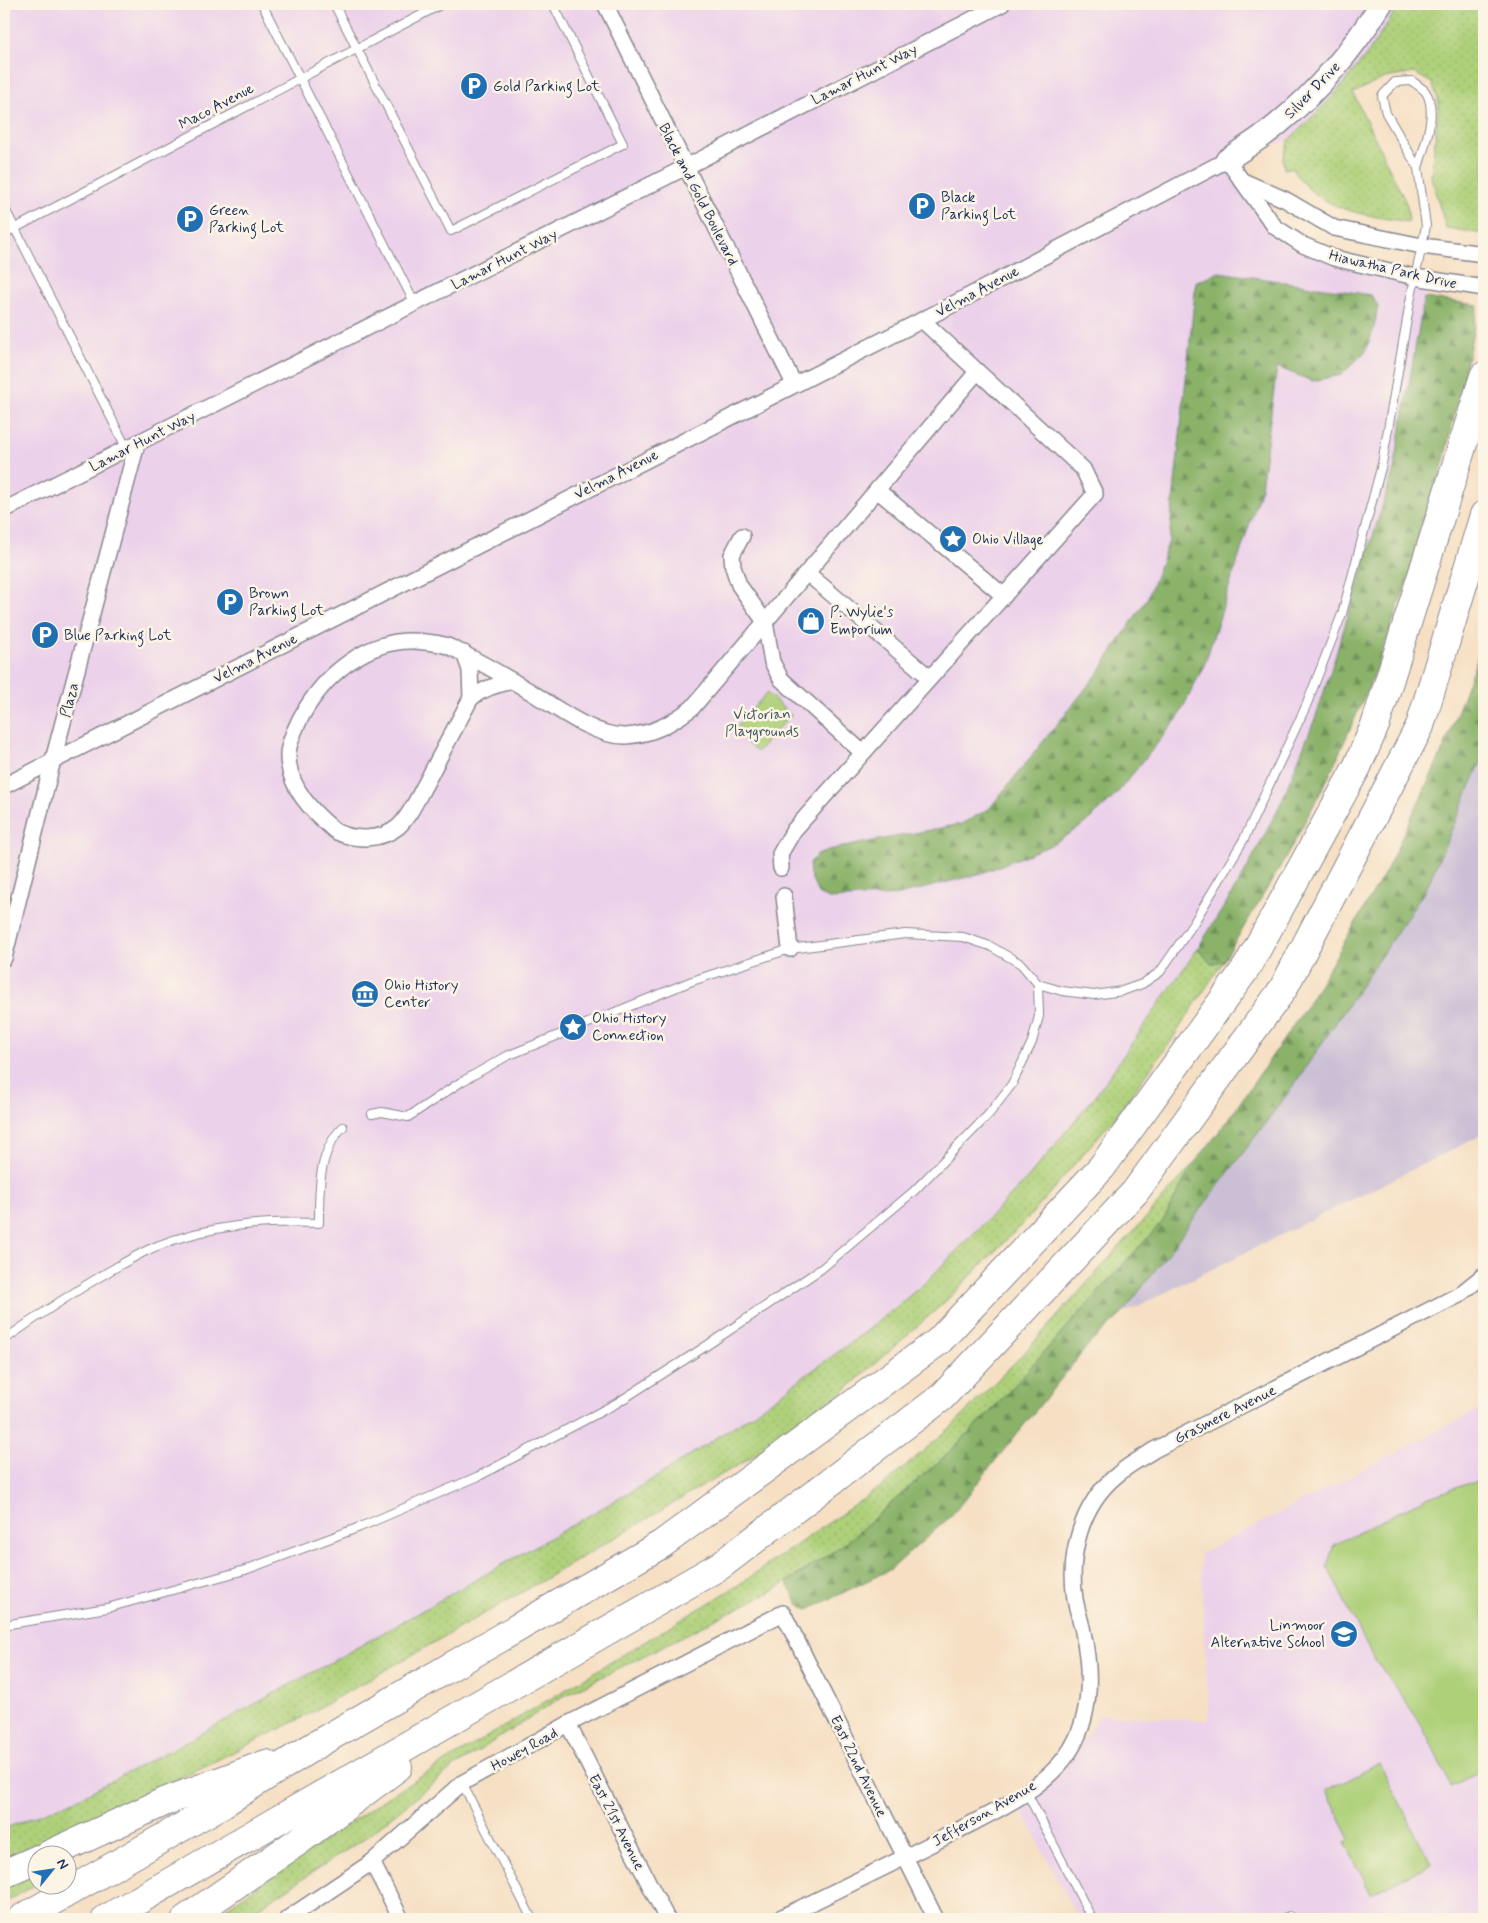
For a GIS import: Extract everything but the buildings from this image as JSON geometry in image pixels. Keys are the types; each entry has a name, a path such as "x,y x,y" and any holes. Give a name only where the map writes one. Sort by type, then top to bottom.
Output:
{"highway":[{"path":"21,1919 217,1807 314,1746 670,1539 938,1341 1102,1167 1247,967 1357,767 1376,723 1484,376"},
{"path":"106,1919 721,1565 942,1397 1135,1192 1283,989 1420,726 1484,515"},
{"path":"186,1919 300,1840 498,1693"},
{"path":"69,1846 204,1786 314,1746"},
{"path":"4,1874 28,1863"}],"street":[{"name":"Black and Gold Boulevard","path":"605,4 794,384"},
{"name":"Lamar Hunt Way","path":"4,510 686,168 1002,4"},
{"name":"Silver Drive","path":"1227,160 1277,125 1325,79 1367,26 1381,4"},
{"name":"Hiawatha Park Drive","path":"1227,160 1275,227 1303,245 1334,258 1415,277 1484,288"},
{"name":"Velma Avenue","path":"4,786 922,320 1227,160"},
{"name":"Hiawatha Park Drive","path":"1242,180 1286,200 1334,228 1422,246 1484,254"},
{"path":"781,868 780,854 794,830 1095,494 1083,469 922,320"},
{"path":"512,681 480,690 471,698 413,806 399,826 381,837 358,838 337,832 311,810 295,786 288,753 295,729 308,704 331,677 351,660 371,648 391,642 414,640 445,644 464,653 601,732 624,736 648,733 668,725 692,708 977,372"},
{"name":"Plaza","path":"4,958 132,446"},
{"path":"877,490 1004,596"},
{"path":"742,536 732,555 733,567 739,585 765,622 772,662 781,679 863,754"},
{"path":"807,573 930,678"},
{"path":"464,653 470,670 471,698"},
{"path":"784,896 790,949"},
{"name":"Grasmere Avenue","path":"1083,1631 1075,1599 1072,1570 1076,1543 1086,1514 1115,1476 1154,1450 1459,1295 1484,1275"},
{"name":"Howey Road","path":"287,1919 372,1862 462,1784 568,1724 783,1613"},
{"name":"East 22nd Avenue","path":"783,1613 936,1919"},
{"name":"Jefferson Avenue","path":"778,1919 1003,1806 1046,1778 1071,1749 1084,1722 1088,1695 1088,1664 1083,1631"},
{"name":"East 21st Avenue","path":"568,1724 667,1919"},
{"path":"372,1862 401,1919"}],"lane":[{"path":"262,4 415,304"},
{"path":"334,4 451,231 623,144 553,4"},
{"name":"Maco Avenue","path":"4,234 299,77 442,4"},
{"path":"372,1114 382,1112 408,1117 507,1056 692,981 790,949 905,934 964,937 990,946 1021,964 1038,984 1062,991 1094,995 1122,991 1142,984 1160,972 1193,924 1244,839 1306,706 1342,614 1382,464 1415,277 1426,226 1418,168 1386,113 1382,96 1395,82 1412,82 1425,92 1431,110 1430,127 1418,168"},
{"path":"4,207 14,229 132,446"},
{"path":"4,1625 107,1608 245,1570 360,1527 479,1476 617,1403 821,1269 914,1191 989,1114 1012,1084 1032,1042 1039,1016 1038,984"},
{"path":"4,1340 90,1282 156,1246 180,1238 229,1227 276,1222 319,1223 319,1189 328,1147 336,1133 343,1127"},
{"path":"462,1784 532,1919"},
{"path":"1026,1791 1092,1919"}],"shaded area":[{"name":"Ohio History Connection","path":"4,4 1400,4 1368,53 1333,96 1289,140 1227,160 1271,221 1303,245 1428,279 1394,469 1318,711 1280,805 1243,876 1198,948 1096,1095 1028,1178 925,1283 864,1333 757,1411 660,1475 335,1660 195,1737 77,1799 4,1829"},
{"path":"1484,755 1484,1134 1122,1314 1291,1089 1426,889"},
{"name":"Linmoor Alternative School","path":"1484,1407 1484,1919 1078,1919 1020,1806 1052,1784 1073,1758 1100,1715 1209,1721 1200,1554"}],"green space":[{"path":"1400,4 1484,4 1484,234 1446,228 1431,177 1439,103 1432,83 1414,73 1385,78 1353,93 1407,205 1409,222 1375,217 1328,202 1314,194 1292,168 1284,169 1283,158 1289,140 1333,96 1368,53"},
{"path":"1219,272 1371,295 1378,306 1374,328 1365,352 1341,375 1312,381 1277,367 1261,488 1205,663 1178,718 1114,797 1085,824 1049,846 982,873 899,895 829,899 818,894 810,874 809,864 816,856 828,850 961,824 989,809 1099,672 1148,597 1169,541 1196,282"},
{"path":"1424,298 1478,305 1468,357 1432,511 1375,673 1329,776 1285,859 1224,960 1211,964 1198,948 1243,876 1280,805 1318,711 1394,469"},
{"path":"1484,640 1484,755 1426,889 1291,1089 1122,1314 1089,1344 951,1516 891,1569 808,1610 798,1604 787,1583 846,1543 945,1456 991,1411 1163,1221 1192,1166 1226,1123 1306,1007 1386,871 1444,748"},
{"name":"Victorian Playgrounds","path":"767,693 791,715 757,752 733,730"},
{"path":"1198,948 1211,964 1224,960 1171,1041 1114,1118 1029,1217 947,1300 845,1390 777,1442 540,1582 298,1720 207,1765 32,1846 28,1846 28,1848 4,1859 4,1829 77,1799 335,1660 660,1475 757,1411 864,1333 925,1283 1028,1178 1096,1095"},
{"path":"1192,1166 1163,1221 991,1411 945,1456 846,1543 776,1589 560,1698 454,1767 362,1840 241,1919 210,1919 389,1796 737,1586 885,1484 950,1428 1027,1350"},
{"path":"1484,1478 1484,1771 1451,1786 1420,1722 1371,1654 1327,1566 1334,1545 1426,1498"},
{"path":"1380,1764 1431,1864 1371,1894 1345,1842 1350,1839 1326,1791"},
{"path":"28,1873 28,1889 4,1903 4,1884"}],"place":[{"name":"Gold Parking Lot","path":"474,86"},
{"name":"Black Parking Lot","path":"922,206"},
{"name":"Green Parking Lot","path":"190,219"},
{"name":"Ohio Village","path":"953,539"},
{"name":"Brown Parking Lot","path":"230,602"},
{"name":"P. Wylie's Emporium","path":"811,621"},
{"name":"Blue Parking Lot","path":"45,635"},
{"name":"Ohio History Center","path":"365,994"},
{"name":"Ohio History Connection","path":"573,1027"},
{"name":"Linmoor Alternative School","path":"1344,1634"}]}
